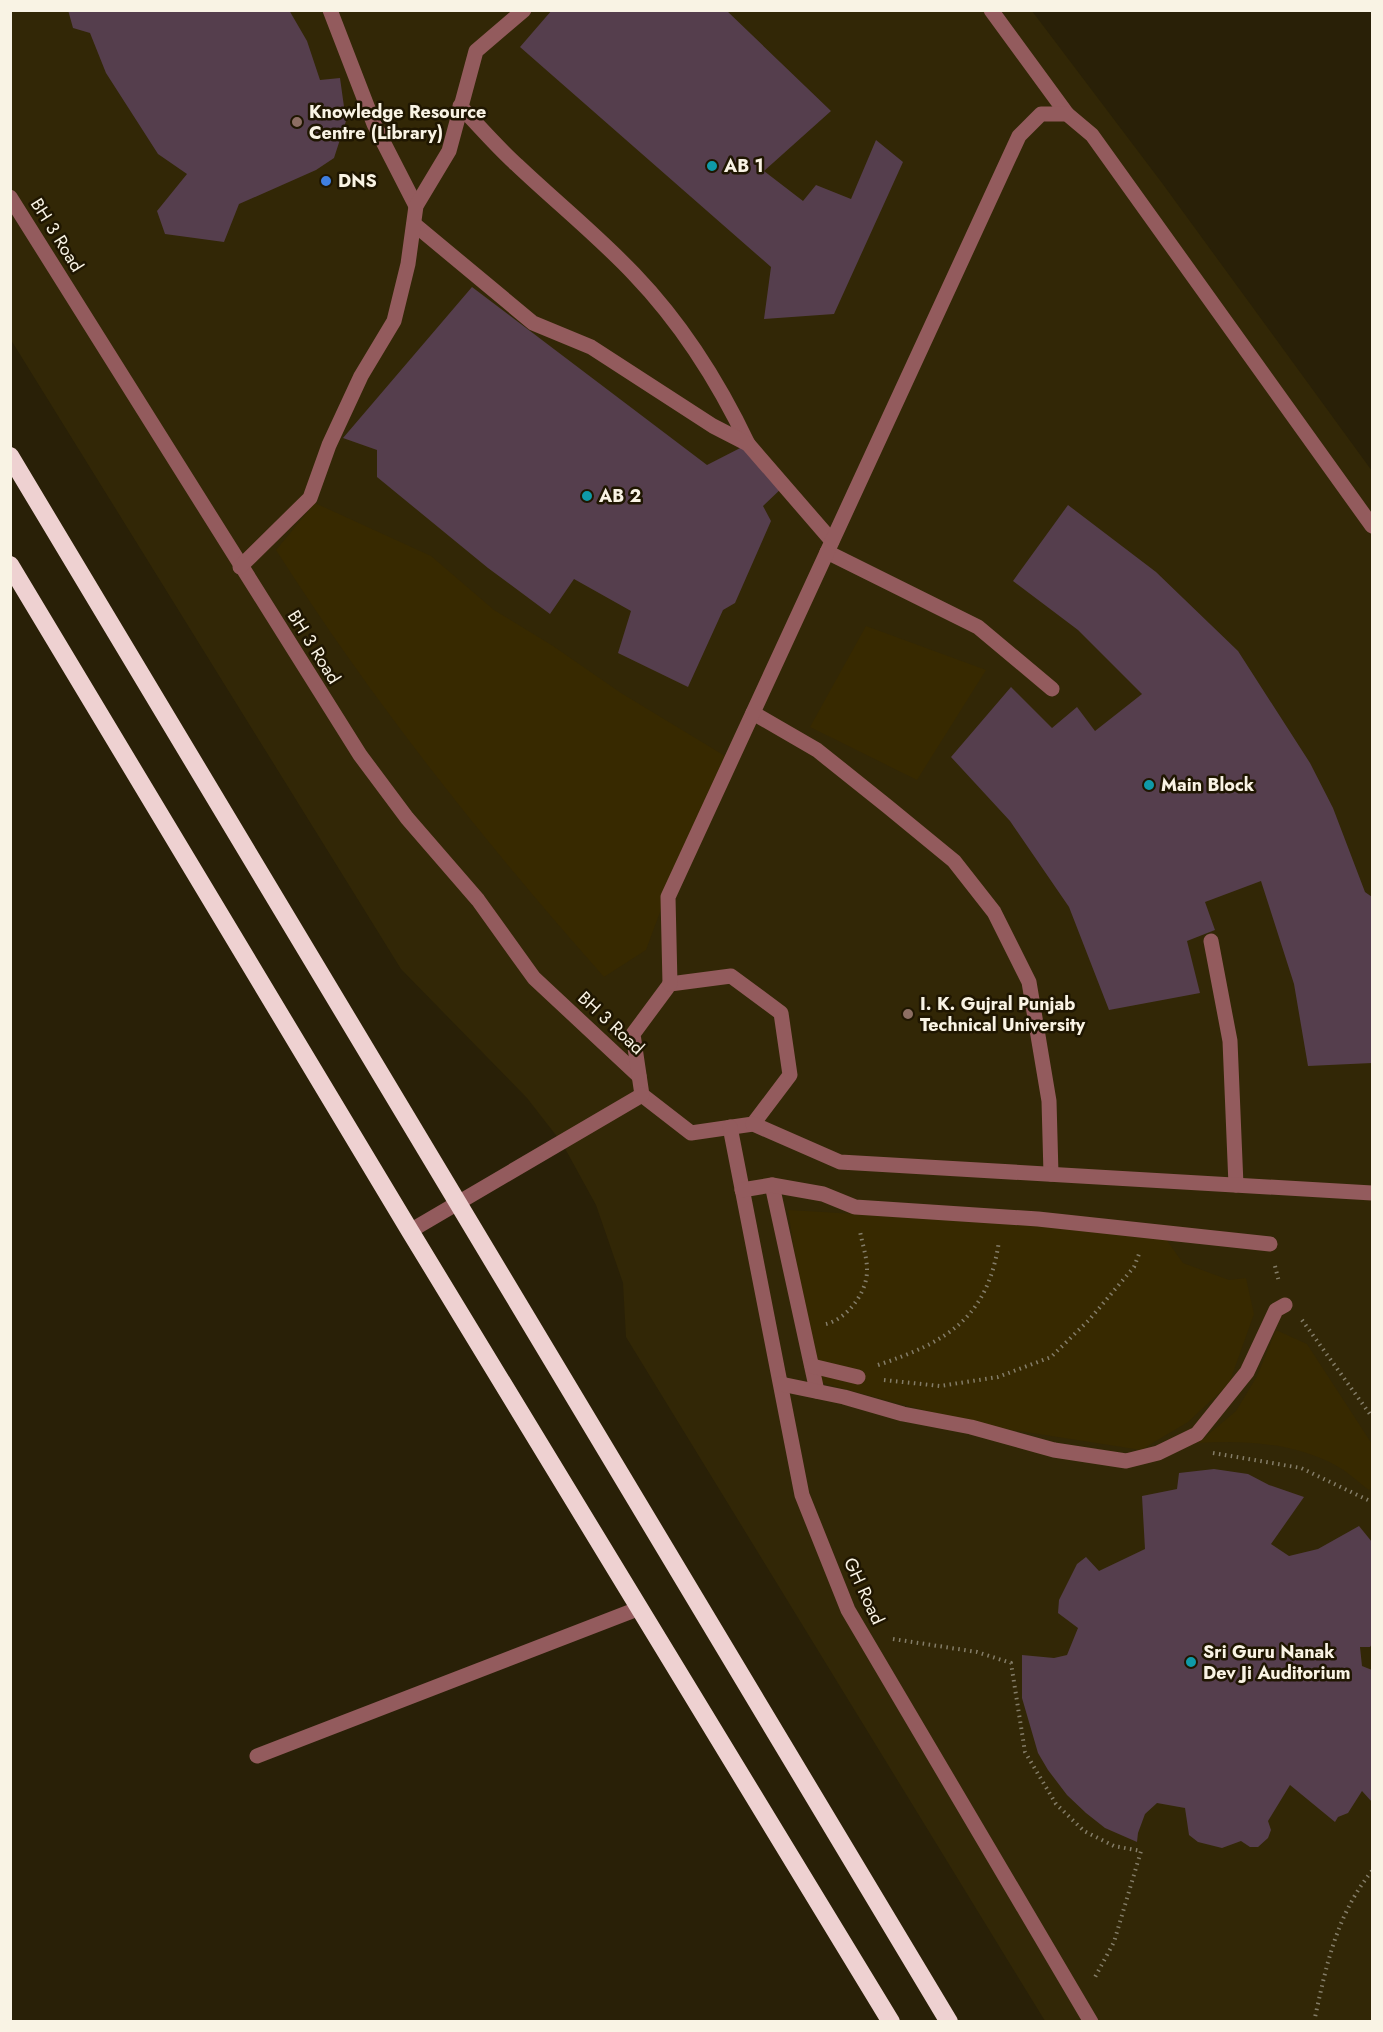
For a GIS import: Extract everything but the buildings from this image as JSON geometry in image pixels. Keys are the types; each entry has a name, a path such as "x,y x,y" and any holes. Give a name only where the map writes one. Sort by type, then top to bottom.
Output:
{"highway":[{"path":"10,456 949,2022"},
{"path":"10,565 410,1231 891,2022"}],"street":[{"path":"330,10 374,124 416,206"},
{"path":"240,567 282,529 310,498 329,446 361,376 394,321 408,264 416,206 448,151 476,51 524,10"},
{"path":"991,10 1067,114 1092,135 1372,526"},
{"path":"460,106 516,165 578,219 635,276 694,350 731,408 748,444 829,547 978,627 1052,689"},
{"path":"1067,114 1041,114 1019,136 668,897 670,984 633,1034 642,1095 692,1133 753,1124 840,1162 1372,1193"},
{"name":"BH 3 Road","path":"10,197 360,755 407,818 478,900 534,978 639,1076"},
{"path":"414,224 533,323 591,347 713,426 748,444"},
{"path":"753,713 817,750 888,806 954,861 994,912 1029,982 1049,1101 1051,1174"},
{"path":"1210,941 1230,1041 1236,1185"},
{"path":"670,984 731,976 781,1013 790,1075 753,1124"},
{"path":"410,1231 642,1095"},
{"name":"GH Road","path":"729,1127 802,1495 848,1610 1091,2022"},
{"path":"772,1185 817,1391"},
{"path":"742,1190 772,1185 823,1194 855,1207 1003,1217 1270,1244"},
{"path":"781,1384 1054,1450 1125,1461 1167,1448 1197,1434 1247,1372 1276,1310 1284,1305"},
{"path":"812,1366 858,1377"},
{"path":"257,1756 640,1608"}],"path":[{"path":"803,1329 836,1322 859,1299 868,1271 855,1207"},
{"path":"872,1367 915,1353 962,1325 985,1294 997,1255 1003,1217"},
{"path":"858,1377 940,1386 998,1377 1051,1358 1089,1320 1134,1267 1148,1231"},
{"path":"1167,1448 1246,1457 1301,1468 1372,1502"},
{"path":"863,1635 977,1652 1011,1663 1025,1752 1056,1804 1084,1831 1114,1846 1141,1851 1114,1942 1081,2004"},
{"path":"1314,2022 1331,1945 1356,1891 1372,1871"}],"shaded area":[{"name":"I. K. Gujral Punjab Technical University","path":"11,11 1032,11 1162,183 1372,471 1372,2021 1045,2021 626,1337 623,1283 596,1205 562,1143 527,1098 401,969 11,340"},
{"path":"315,503 431,556 494,610 553,646 621,693 725,756 686,842 646,950 604,977 516,875 391,717 276,550"},
{"path":"866,626 986,670 917,780 810,727"},
{"path":"788,1210 1161,1232 1183,1263 1229,1280 1246,1278 1254,1314 1229,1384 1188,1422 1141,1450 980,1425 815,1381"},
{"path":"1276,1330 1307,1344 1372,1444 1372,1487 1369,1490 1339,1467 1303,1452 1251,1443 1198,1443 1236,1411 1257,1376"}],"place":[{"name":"Knowledge Resource Centre (Library)","path":"297,122"},
{"name":"AB 1","path":"712,166"},
{"name":"DNS","path":"326,181"},
{"name":"AB 2","path":"587,496"},
{"name":"Main Block","path":"1149,785"},
{"name":"I. K. Gujral Punjab Technical University","path":"908,1014"},
{"name":"Sri Guru Nanak Dev Ji Auditorium","path":"1191,1662"}]}
